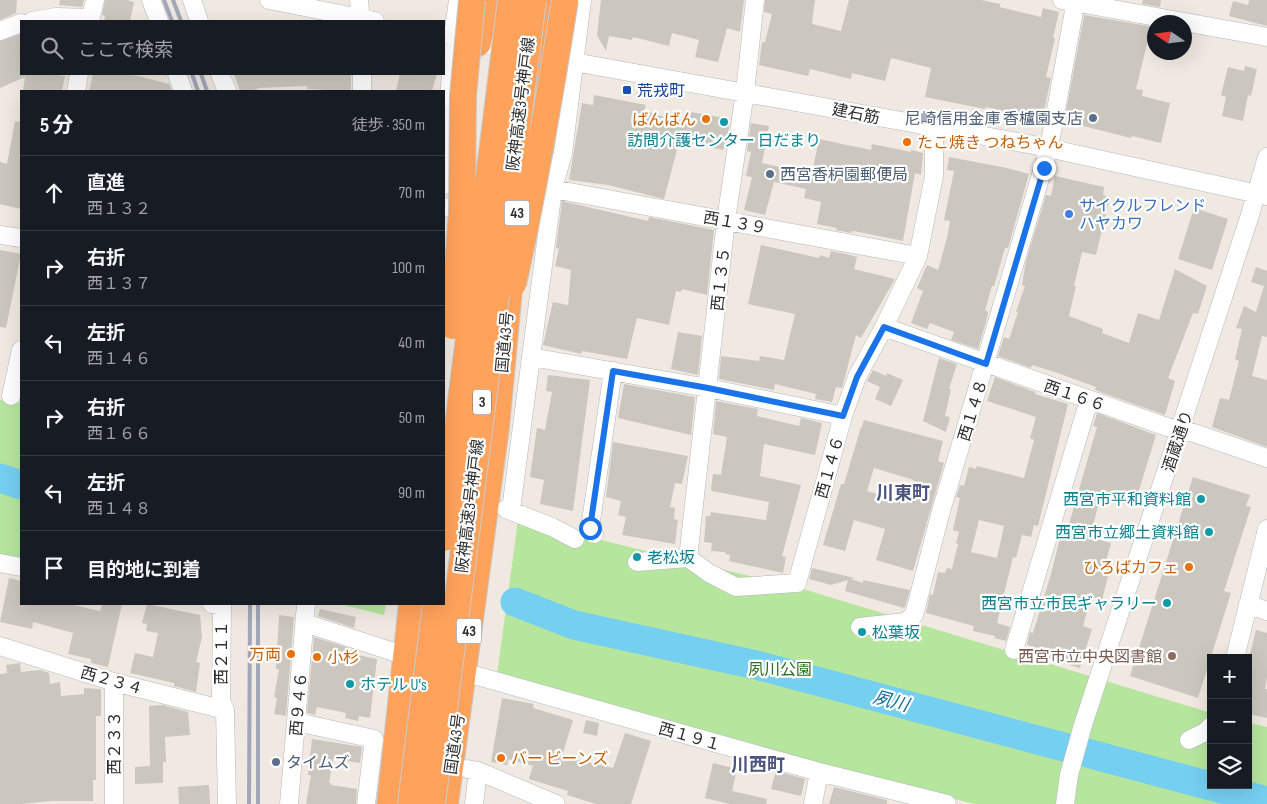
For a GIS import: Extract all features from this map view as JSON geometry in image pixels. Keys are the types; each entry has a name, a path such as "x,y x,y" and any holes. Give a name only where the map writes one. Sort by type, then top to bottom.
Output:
{"highway":[{"path":"464,463 448,395 462,213 462,96 472,0"},
{"path":"445,286 449,208 486,0"},
{"name":"阪神高速3号神戸線","path":"432,804 511,0"},
{"name":"阪神高速3号神戸線","path":"445,534 464,463 534,0"},
{"name":"国道43号","path":"445,804 496,427 516,216 548,0"},
{"path":"464,463 527,218 552,83 564,0"},
{"path":"390,804 391,652 412,605"},
{"path":"411,804 436,605"}],"street":[{"path":"38,20 56,17 90,20 95,0"},
{"path":"152,0 159,20"},
{"path":"192,0 199,20"},
{"path":"268,0 366,20 360,0"},
{"path":"445,147 448,36 458,0"},
{"path":"576,539 508,510 531,357 553,189 563,153 582,0"},
{"name":"西１３５","path":"688,558 726,220 756,0"},
{"path":"1071,1 1267,37"},
{"name":"西１４８","path":"860,627 905,622 914,615 941,511 1049,148 1071,1"},
{"path":"0,31 20,23"},
{"name":"建石筋","path":"448,36 574,63 1049,148 1262,195"},
{"path":"76,90 79,75"},
{"path":"177,75 183,90"},
{"path":"220,75 228,90"},
{"path":"362,75 362,90"},
{"name":"西１４６","path":"688,558 736,587 797,583 843,416 857,377 884,327 918,256 934,176 934,128"},
{"name":"酒蔵通り","path":"1065,804 1069,775 1083,725 1180,430 1262,195 1267,157"},
{"name":"西１３９","path":"553,189 918,256"},
{"path":"449,208 516,216"},
{"path":"0,235 20,238"},
{"name":"西１６６","path":"884,327 1167,427 1267,458"},
{"path":"11,396 20,355"},
{"path":"531,357 708,388 843,416"},
{"path":"594,534 590,528 613,371"},
{"path":"1014,650 1089,400"},
{"path":"1236,654 1267,529"},
{"path":"637,562 688,558"},
{"path":"0,563 20,567"},
{"path":"1248,604 1267,610"},
{"name":"西２１１","path":"217,605 227,804"},
{"name":"西９４６","path":"289,804 306,605"},
{"path":"305,623 391,652"},
{"name":"西２３４","path":"0,646 114,682 223,705"},
{"name":"西１９１","path":"463,672 945,803"},
{"name":"西２３３","path":"114,682 114,804"},
{"path":"297,722 374,739 366,804"},
{"path":"1189,740 1207,730"},
{"path":"813,804 817,769"},
{"path":"474,804 473,770 556,804"}],"green space":[{"path":"0,400 20,403 20,563 0,559"},
{"name":"夙川公園","path":"518,520 803,589 1207,712 1207,789 1252,789 1252,724 1267,727 1267,804 975,804 782,756 535,690 522,679 497,675"},
{"path":"344,605 386,605 384,615"}],"building":[{"path":"0,0 17,0 16,13 0,20"},
{"path":"60,0 84,0 82,7 59,5"},
{"path":"105,0 127,0 134,2 130,20 104,20 105,16 102,15"},
{"path":"601,0 744,0 740,32 727,28 718,62 695,57 699,40 672,33 669,46 633,37 632,40 609,36 606,51 597,35"},
{"path":"765,0 815,0 812,24 841,31 849,0 981,0 1000,4 1000,7 1041,17 1043,8 1059,12 1046,77 1051,78 1042,121 986,107 985,109 925,97 931,68 891,58 885,81 852,73 851,79 810,69 808,76 759,65 762,42 765,42 772,14 764,12"},
{"path":"1143,0 1161,0 1160,7 1142,4"},
{"path":"1249,0 1267,0 1267,26 1229,16 1233,1 1248,5"},
{"path":"1084,15 1147,26 1147,44 1136,89 1143,90 1142,96 1170,103 1161,143 1132,136 1131,138 1067,122 1065,117"},
{"path":"20,34 20,75 65,76 62,90 23,90 25,77 0,88 0,41"},
{"path":"1245,66 1257,69 1251,96 1248,95 1243,121 1222,116 1226,97 1221,95 1228,67 1244,71"},
{"path":"93,75 130,75 169,84 172,90 89,90"},
{"path":"234,75 351,75 351,90 307,89 307,86 240,90"},
{"path":"400,75 437,75 432,90 396,90"},
{"path":"594,95 646,105 644,111 689,123 691,112 730,119 726,148 724,147 723,150 684,142 682,147 678,146 664,199 608,185 569,180 582,103 593,105"},
{"path":"15,121 20,122 20,209 0,204 0,162 7,164"},
{"path":"751,123 769,126 762,163 810,174 812,173 819,139 871,150 872,144 923,153 921,175 915,173 903,241 859,232 852,231 851,233 817,224 821,202 804,198 806,189 774,182 765,215 744,210 752,177 746,176 751,152 747,151"},
{"path":"949,157 1029,174 1008,248 1005,248 985,310 988,312 978,349 951,340 954,332 930,323 927,329 911,323 923,291 917,288 927,265 938,270 947,238 950,221 944,220 954,171 947,170"},
{"path":"1055,176 1104,187 1103,195 1110,197 1096,255 1082,252 1069,316 1103,329 1102,333 1129,343 1138,313 1159,320 1175,269 1207,286 1198,314 1193,313 1168,378 1175,381 1165,415 1095,390 1096,387 1055,372 1032,365 1031,368 998,356 1004,337 1009,339 1018,312 1016,312 1025,286 1022,285 1026,261 1046,195 1051,196"},
{"path":"562,201 648,221 649,217 714,230 707,295 682,289 681,292 676,291 669,325 637,318 627,359 582,351 581,354 543,345 553,302 568,305 571,270 555,266 559,249 556,248"},
{"path":"1194,208 1228,219 1212,270 1178,259"},
{"path":"761,245 819,258 820,255 829,258 831,251 846,254 857,257 854,269 895,279 861,338 856,335 842,388 836,387 832,402 815,399 816,394 775,384 774,390 719,379 721,356 759,361 760,356 784,360 795,314 748,304"},
{"path":"0,250 20,254 20,259 6,328 0,327"},
{"path":"1256,267 1267,271 1267,337 1262,336 1252,376 1267,380 1267,447 1212,427 1220,398 1229,400 1239,361 1235,359 1242,329 1236,328 1244,306 1256,312 1264,286 1251,282"},
{"path":"678,332 702,336 698,375 671,369"},
{"path":"939,358 957,364 949,389 951,389 945,416 950,417 946,432 923,421"},
{"path":"873,370 886,376 887,373 903,380 891,406 875,399 880,387 867,381"},
{"path":"548,375 590,380 573,511 540,504 544,480 530,477 537,428 545,430 552,392 546,391"},
{"path":"995,377 1035,392 1035,394 1068,404 1038,526 1034,525 1031,537 1022,535 1016,558 1013,557 997,623 1010,627 1006,641 995,638 995,636 973,631 974,626 926,613 930,594 933,595 938,572 945,573 947,568 952,569 959,532 953,530 960,498 956,497 960,485 964,486 969,467 976,469 977,466 1024,478 1034,440 1030,438 1036,417 987,401","holes":["979,520 1004,526 997,558 971,552"]},
{"path":"624,384 695,397 691,435 618,418"},
{"path":"716,401 758,409 757,416 799,426 801,418 822,423 815,455 764,444 760,476 801,485 782,556 786,557 783,573 729,561 730,555 725,554 725,552 711,551 712,543 704,542 706,516 710,516 711,512 766,520 769,502 712,491 713,474 721,475 727,437 713,434"},
{"path":"1097,413 1156,435 1135,503 1101,495 1090,537 1111,543 1104,568 1110,569 1102,600 1091,597 1083,626 1092,629 1080,668 1038,656 1040,649 1027,645 1030,632 1033,633 1051,574 1062,530 1067,531 1097,427 1093,426"},
{"path":"864,420 943,441 938,461 944,463 913,571 876,560 885,529 854,520 845,551 823,545 841,484 844,484","holes":["874,468 914,480 907,503 867,491"]},
{"path":"613,442 688,456 682,484 675,483 670,507 675,508 674,519 678,520 675,544 622,535 626,517 618,515 621,501 606,497"},
{"path":"1193,477 1250,495 1246,506 1251,507 1224,591 1231,593 1212,654 1207,654 1207,669 1198,698 1130,676"},
{"path":"812,568 855,578 851,579 863,583 863,580 910,590 905,607 845,591 848,580 831,585 809,579"},
{"path":"9,578 20,581 20,605 73,605 100,611 102,605 122,605 108,667 91,663 91,659 68,654 73,633 33,622 32,629 0,622"},
{"path":"147,605 200,615 202,637 196,662 200,663 196,692 174,686 174,683 130,673 135,653 153,657 158,633 146,631 147,624 142,623"},
{"path":"320,609 356,617 354,628 318,616"},
{"path":"279,615 294,617 286,716 274,714 277,698 274,697 279,669 276,669"},
{"path":"1256,630 1267,633 1267,678 1265,689 1267,689 1267,718 1252,715 1252,654 1250,654"},
{"name":"ホテル U's","path":"314,637 349,648 348,653 377,659 370,718 359,716 358,721 345,718 346,713 317,707 315,715 307,713"},
{"path":"20,663 21,672 40,670 49,673 50,684 60,682 61,696 84,694 84,688 101,689 101,716 96,716 96,780 93,780 93,801 0,804 0,674 7,673 6,665"},
{"path":"502,698 534,704 533,708 573,720 562,756 613,768 625,733 651,741 631,804 596,804 567,795 568,791 529,779 533,766 508,759 507,765 491,762"},
{"path":"163,705 188,712 190,735 165,737 166,762 163,762 163,783 135,784 135,767 150,766 149,706"},
{"path":"586,720 599,723 597,736 583,733"},
{"path":"312,739 362,747 360,763 333,759 329,783 331,785 357,789 356,804 306,804 311,775 308,775"},
{"path":"713,763 737,769 732,791 767,799 766,804 730,804 705,798"},
{"path":"776,771 805,779 801,796 771,789"},
{"path":"209,785 210,804 179,804 178,787"},
{"path":"834,787 887,800 887,804 829,804"}],"waterway":[{"name":"夙川","path":"0,478 20,485"},
{"name":"夙川","path":"515,602 574,625 756,665 1267,801"}],"railway":[{"path":"164,0 172,20"},
{"path":"173,0 181,20"},
{"path":"192,75 198,90"},
{"path":"201,75 207,90"},
{"path":"249,804 250,605"},
{"path":"258,605 258,804"}],"place":[{"name":"荒戎町","path":"627,90"},
{"name":"尼崎信用金庫 香櫨園支店","path":"1093,118"},
{"name":"ばんばん","path":"706,119"},
{"name":"訪問介護センター 日だまり","path":"724,122"},
{"name":"たこ焼き つねちゃん","path":"907,142"},
{"name":"西宮香枦園郵便局","path":"770,174"},
{"name":"サイクルフレンド ハヤカワ","path":"1069,214"},
{"name":"西宮市平和資料館","path":"1201,499"},
{"name":"西宮市立郷土資料館","path":"1209,532"},
{"name":"老松坂","path":"637,557"},
{"name":"ひろばカフェ","path":"1189,567"},
{"name":"西宮市立市民ギャラリー","path":"1167,603"},
{"name":"松葉坂","path":"862,632"},
{"name":"万両","path":"291,654"},
{"name":"西宮市立中央図書館","path":"1172,656"},
{"name":"小杉","path":"317,657"},
{"name":"ホテル U's","path":"350,684"},
{"name":"バー ビーンズ","path":"501,758"},
{"name":"タイムズ","path":"276,762"}],"district":[{"name":"川東町","path":"903,493"},
{"name":"川西町","path":"758,765"}],"route":[{"path":"590,528 613,371 708,388 843,416 857,377 884,327 986,364 1044,168"}]}
